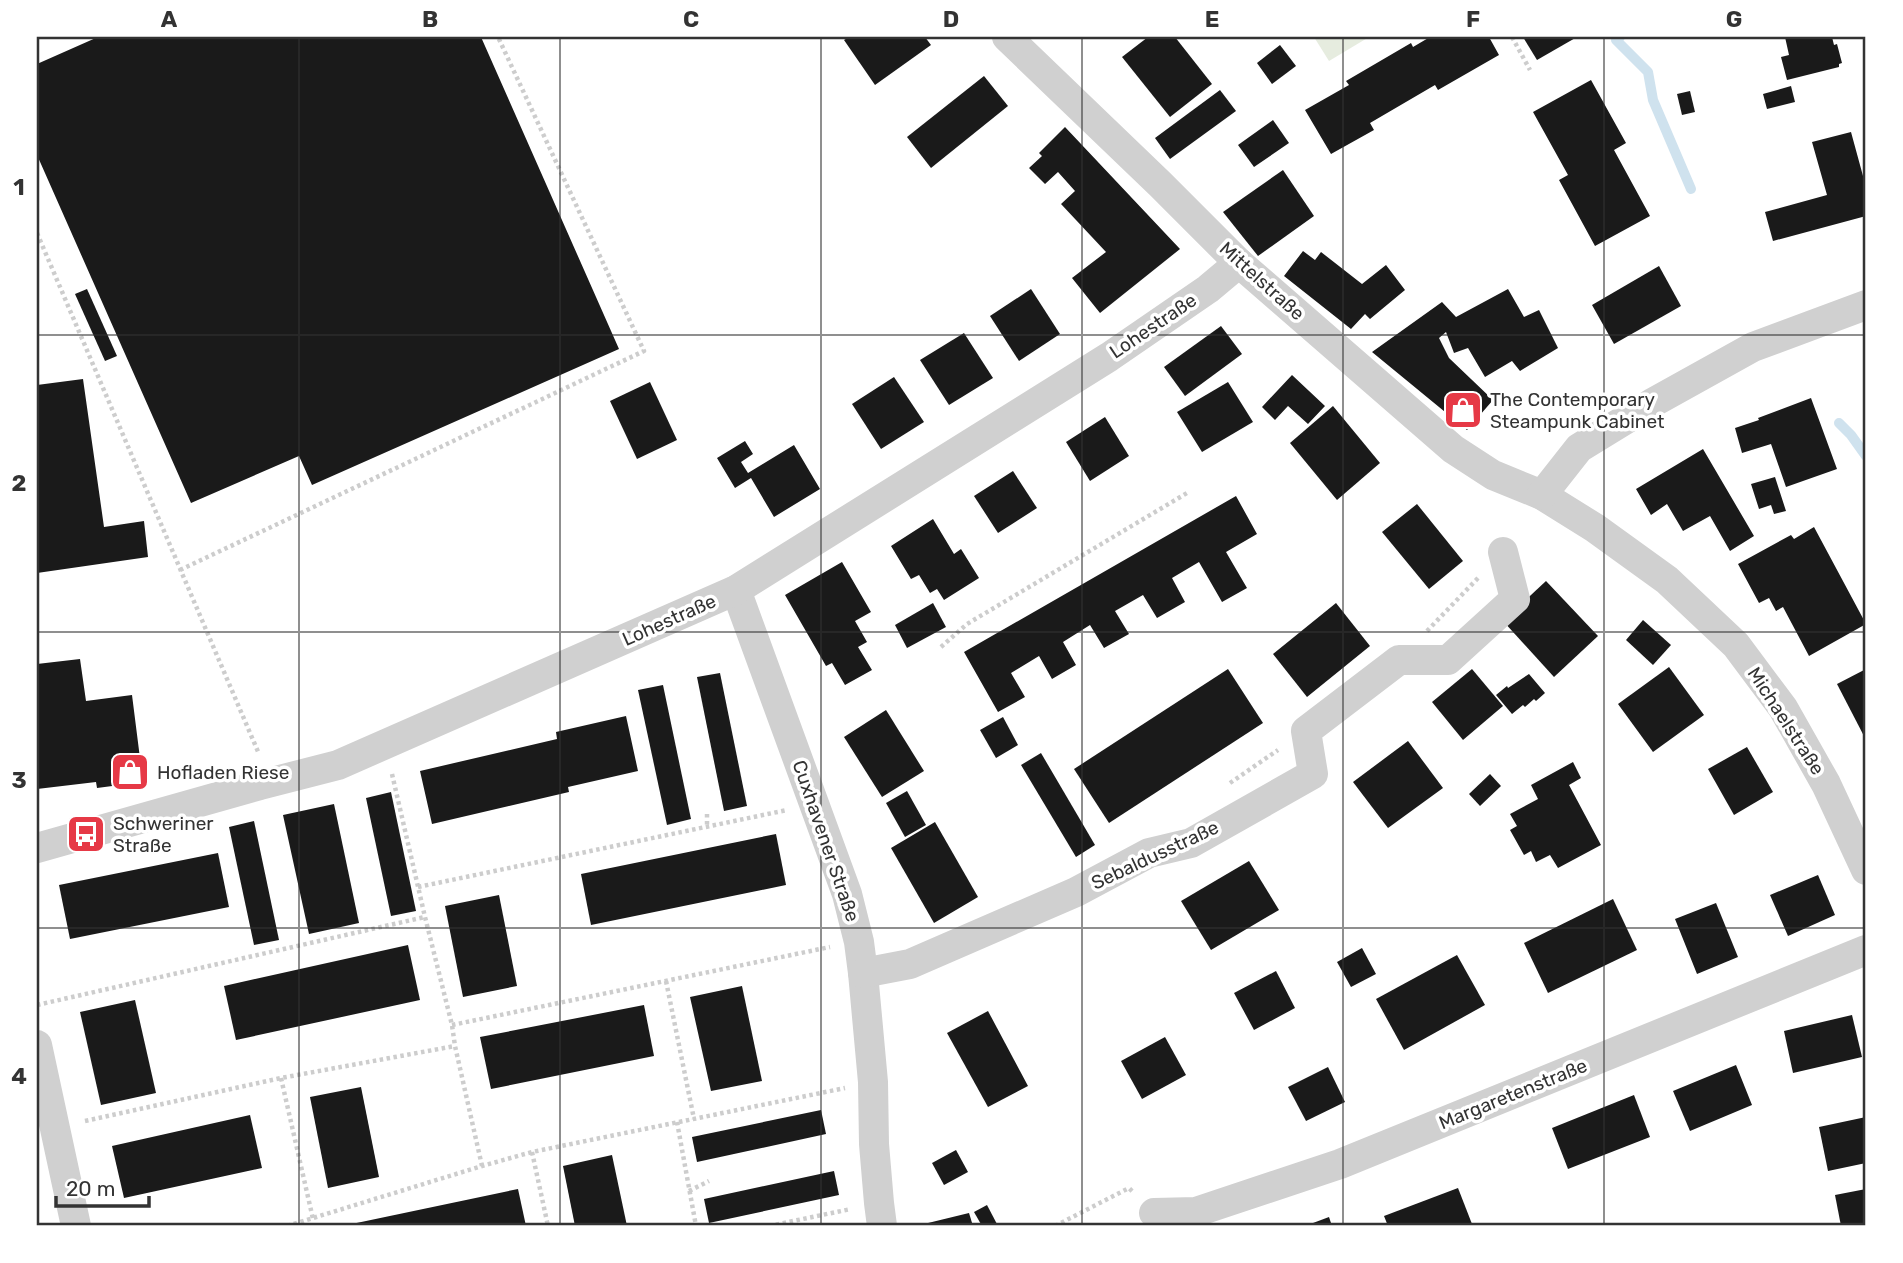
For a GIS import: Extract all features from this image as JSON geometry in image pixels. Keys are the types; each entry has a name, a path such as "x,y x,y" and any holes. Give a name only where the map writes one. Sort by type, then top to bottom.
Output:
{"street":[{"name":"Mittelstraße","path":"1007,37 1240,263 1453,449 1493,475 1542,495"},
{"name":"Lohestraße","path":"37,848 338,765 737,590 1109,357 1208,289 1240,263"},
{"path":"1542,495 1579,448 1654,402 1752,347 1866,305"},
{"name":"Michaelstraße","path":"1542,495 1595,528 1667,580 1736,645 1783,708 1826,784 1866,870"},
{"path":"1399,660 1448,660 1515,599 1503,552"},
{"name":"Cuxhavener Straße","path":"737,590 847,894 859,942 873,1082 874,1144 880,1215"},
{"name":"Sebaldusstraße","path":"863,973 910,964 1076,892 1149,853 1191,843 1313,774 1307,731 1399,660"},
{"name":"Margaretenstraße","path":"1154,1213 1196,1212 1340,1164 1866,950"},
{"path":"37,1045 76,1226"}],"path":[{"path":"180,570 643,351 498,37"},
{"path":"1512,37 1531,70"},
{"path":"37,233 261,759 260,785"},
{"path":"941,647 967,624 1186,493"},
{"path":"1399,660 1503,552"},
{"path":"386,745 482,1166"},
{"path":"418,887 815,804"},
{"path":"707,814 708,827"},
{"path":"37,1005 425,917"},
{"path":"452,1025 859,942"},
{"path":"666,981 694,1119"},
{"path":"55,1128 281,1079 455,1046"},
{"path":"281,1079 313,1219"},
{"path":"287,1226 532,1152 873,1082"},
{"path":"677,1122 696,1226"},
{"path":"532,1152 548,1226"},
{"path":"689,1191 709,1181"},
{"path":"1055,1226 1129,1188 1154,1213"},
{"path":"769,1226 880,1215"}],"shaded area":[{"path":"1314,37 1369,37 1329,61"}],"building":[{"path":"98,37 481,37 619,349 312,485 299,456 191,503 37,155 37,64"},
{"path":"849,37 925,37 931,45 875,85 844,40"},
{"path":"1148,37 1175,37 1212,84 1170,117 1122,57"},
{"path":"1430,37 1489,37 1499,55 1438,90 1435,85 1370,123 1374,130 1331,154 1305,110 1349,85 1346,81 1411,43 1413,47"},
{"path":"1523,37 1577,37 1537,60"},
{"path":"1785,37 1832,37 1834,45 1837,44 1842,63 1839,67 1787,80 1781,57 1789,55"},
{"path":"1280,45 1296,66 1272,84 1257,63"},
{"path":"984,76 1008,106 931,168 907,137"},
{"path":"1591,80 1626,143 1614,150 1650,216 1595,246 1559,180 1568,175 1533,112"},
{"path":"1791,86 1795,102 1767,109 1763,94"},
{"path":"1220,90 1236,111 1170,159 1155,138"},
{"path":"1690,91 1695,112 1682,115 1677,94"},
{"path":"1273,120 1289,143 1254,167 1238,145"},
{"path":"1065,127 1180,249 1100,313 1072,278 1106,252 1061,204 1075,191 1058,172 1045,184 1029,168 1042,156 1039,153"},
{"path":"1851,132 1866,187 1866,216 1773,241 1765,212 1827,195 1812,142"},
{"path":"1283,170 1314,216 1258,256 1223,212"},
{"path":"1303,251 1315,260 1321,252 1362,284 1386,265 1405,290 1370,319 1365,314 1351,329 1284,276"},
{"path":"1659,266 1681,306 1614,344 1592,305"},
{"path":"87,289 117,356 105,361 75,294"},
{"path":"1031,289 1060,334 1019,361 990,316"},
{"path":"1508,289 1524,317 1539,310 1558,348 1520,371 1512,361 1485,377 1468,348 1454,353 1446,332 1439,338 1449,358 1493,400 1467,430 1372,352 1442,302 1456,317"},
{"path":"1221,326 1242,354 1185,396 1164,367"},
{"path":"964,333 993,378 949,405 920,360"},
{"path":"1292,375 1325,406 1308,424 1288,406 1275,420 1262,407"},
{"path":"894,377 924,422 881,449 852,404"},
{"path":"83,379 104,527 144,521 148,557 37,573 37,385"},
{"path":"650,382 677,440 637,459 610,401"},
{"path":"1228,382 1253,422 1202,452 1177,412"},
{"path":"1811,398 1837,469 1786,487 1771,444 1742,453 1735,428"},
{"path":"1333,406 1380,463 1337,500 1290,443"},
{"path":"1105,417 1129,456 1090,481 1066,442"},
{"path":"745,441 753,454 741,462 748,473 794,445 820,489 774,517 751,478 735,488 717,458"},
{"path":"1703,449 1754,536 1730,551 1710,516 1683,531 1667,504 1651,515 1636,489"},
{"path":"1013,471 1037,508 998,533 974,496"},
{"path":"1775,477 1786,511 1774,514 1771,505 1759,509 1751,484"},
{"path":"1236,496 1257,534 1226,552 1247,588 1222,602 1199,562 1172,578 1185,602 1157,618 1143,595 1115,611 1129,634 1104,648 1090,625 1063,642 1076,665 1052,679 1039,656 1011,673 1025,697 998,712 964,652"},
{"path":"1417,504 1463,561 1429,589 1382,532"},
{"path":"933,519 954,554 961,549 979,578 944,600 937,589 930,593 919,575 911,579 891,546"},
{"path":"1814,527 1866,624 1809,656 1783,607 1776,611 1769,598 1759,603 1738,564 1791,535 1794,539"},
{"path":"842,562 871,612 855,621 867,642 858,647 872,670 845,685 832,663 826,666 785,595"},
{"path":"1546,581 1598,636 1554,677 1503,621"},
{"path":"933,603 946,627 907,648 895,625"},
{"path":"1336,603 1370,646 1307,697 1273,654"},
{"path":"1643,620 1671,645 1653,665 1626,640"},
{"path":"80,659 86,701 132,695 143,782 97,788 96,782 37,789 37,664"},
{"path":"1669,667 1704,715 1653,752 1618,704"},
{"path":"1228,669 1263,723 1109,823 1074,769"},
{"path":"1472,669 1503,706 1463,740 1432,702"},
{"path":"1866,669 1866,740 1837,684"},
{"path":"720,673 747,806 724,811 697,677"},
{"path":"1529,674 1545,693 1512,714 1496,695"},
{"path":"663,685 691,819 667,825 638,690"},
{"path":"886,710 924,771 882,797 844,737"},
{"path":"626,716 638,771 568,787 569,792 432,824 420,771 557,739 556,732"},
{"path":"1003,717 1018,745 996,758 980,730"},
{"path":"1408,741 1443,788 1388,828 1353,782"},
{"path":"1747,747 1773,792 1734,815 1708,769"},
{"path":"1041,753 1095,845 1076,857 1021,765"},
{"path":"1573,762 1581,778 1569,785 1601,845 1558,868 1550,855 1536,862 1531,851 1524,855 1510,830 1517,826 1510,814 1538,799 1531,785"},
{"path":"1490,774 1501,786 1480,806 1469,794"},
{"path":"907,791 926,825 905,837 886,803"},
{"path":"391,792 416,911 391,916 366,798"},
{"path":"334,804 359,923 309,934 283,815"},
{"path":"254,821 279,940 254,945 229,827"},
{"path":"935,822 978,897 934,923 891,848"},
{"path":"776,834 786,885 591,925 581,874"},
{"path":"218,853 229,907 70,939 59,885"},
{"path":"1249,861 1279,910 1211,950 1181,901"},
{"path":"1818,875 1835,915 1788,936 1770,895"},
{"path":"499,895 517,986 463,997 445,906"},
{"path":"1613,899 1637,950 1548,993 1524,943"},
{"path":"1716,903 1738,957 1697,974 1675,919"},
{"path":"408,945 420,1000 236,1040 224,986"},
{"path":"1362,948 1376,974 1351,987 1337,962"},
{"path":"1457,955 1485,1005 1404,1050 1376,999"},
{"path":"1276,971 1295,1008 1254,1030 1234,993"},
{"path":"742,986 762,1081 711,1091 690,997"},
{"path":"135,1000 156,1093 101,1105 80,1012"},
{"path":"644,1005 654,1056 491,1089 480,1037"},
{"path":"988,1011 1028,1086 988,1107 947,1033"},
{"path":"1852,1015 1862,1057 1793,1073 1784,1031"},
{"path":"1165,1037 1186,1075 1142,1099 1121,1061"},
{"path":"1736,1065 1752,1105 1690,1131 1673,1091"},
{"path":"1328,1067 1345,1102 1306,1121 1288,1087"},
{"path":"361,1087 379,1177 328,1188 310,1097"},
{"path":"1634,1095 1650,1137 1568,1169 1552,1128"},
{"path":"821,1110 826,1134 697,1162 692,1137"},
{"path":"250,1115 262,1168 124,1198 112,1146"},
{"path":"1866,1117 1866,1163 1828,1171 1819,1127"},
{"path":"956,1150 968,1172 944,1185 932,1163"},
{"path":"612,1155 627,1226 575,1226 563,1166"},
{"path":"834,1171 839,1195 709,1223 704,1199"},
{"path":"1458,1188 1472,1224 1388,1226 1384,1216"},
{"path":"518,1189 526,1226 347,1226 347,1225"},
{"path":"1866,1189 1866,1226 1841,1226 1835,1195"},
{"path":"987,1205 998,1226 982,1226 974,1212"},
{"path":"969,1213 973,1226 929,1226 928,1223"},
{"path":"1329,1217 1332,1226 1305,1226"}],"waterway":[{"path":"1620,37 1616,40 1648,72 1653,100 1691,189"},
{"path":"1839,423 1866,456"}],"place":[{"name":"The Contemporary Steampunk Cabinet","path":"1463,410"},
{"name":"Hofladen Riese","path":"130,772"},
{"name":"Schweriner Straße","path":"86,834"}]}
